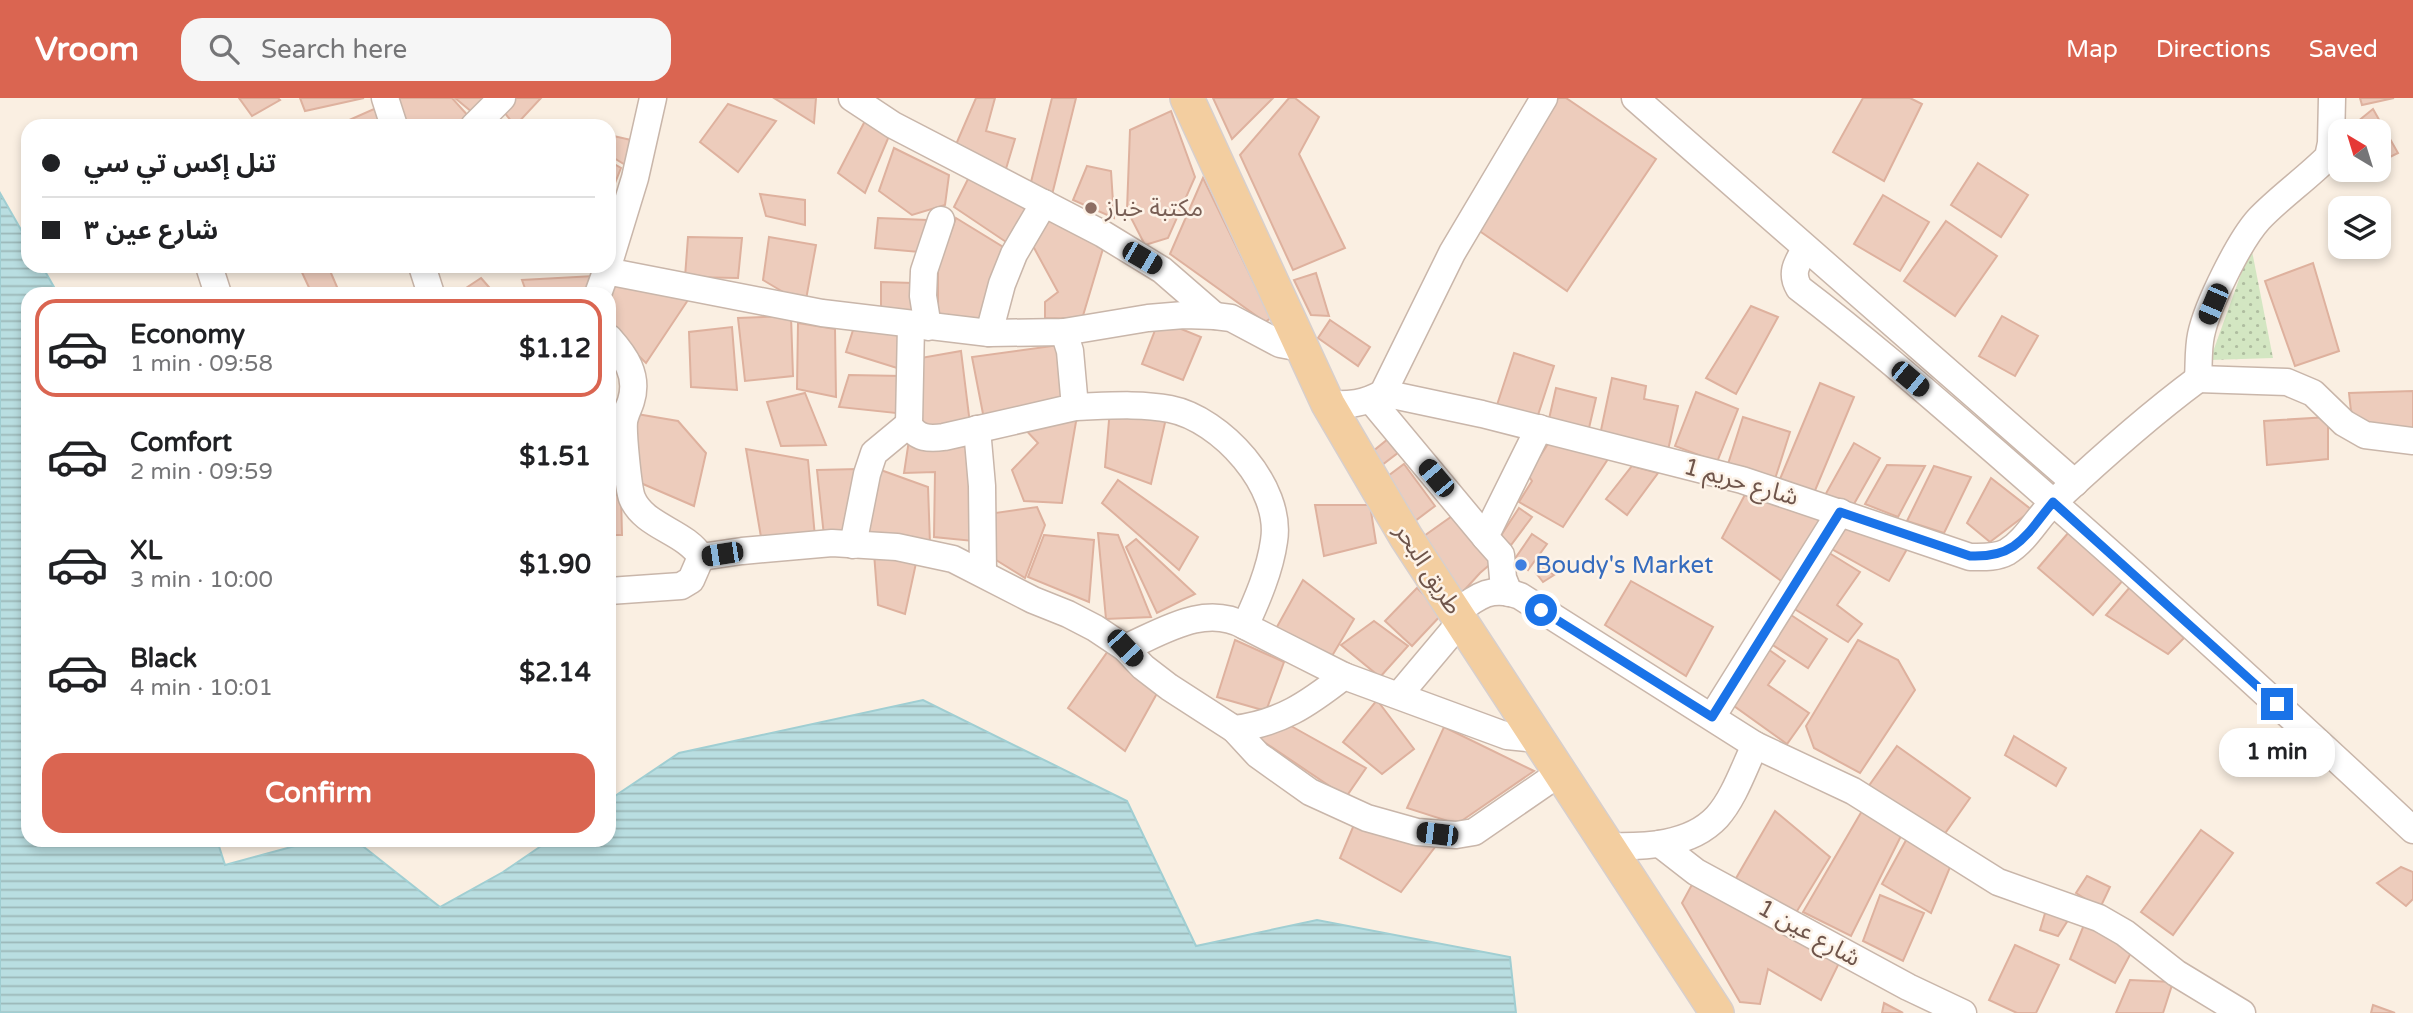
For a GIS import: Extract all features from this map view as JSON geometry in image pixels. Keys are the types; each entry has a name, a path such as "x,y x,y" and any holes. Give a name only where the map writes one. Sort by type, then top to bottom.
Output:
{"main road":[{"name":"طريق البحر","path":"1187,98 1328,404 1406,537 1713,1010"}],"street":[{"path":"385,98 392,119"},
{"path":"481,119 502,98"},
{"path":"616,237 638,165 653,98"},
{"path":"852,98 893,125 1044,204 1162,270 1215,316"},
{"path":"1509,593 1503,578 1501,555 1377,397 1452,253 1544,98"},
{"path":"1635,98 2075,483"},
{"path":"2332,98 2328,156 2261,218 2241,243 2201,334 2199,379 2287,382 2314,393 2344,422 2365,435 2413,441"},
{"path":"989,333 1014,254 1044,204"},
{"path":"941,220 924,271 909,424 914,433 927,438 944,437 1075,407 1141,406 1170,409 1189,414 1211,426 1249,465 1270,501 1275,529 1275,542 1245,626"},
{"path":"1805,249 1793,274 1799,288 1931,396 2053,502 2413,830"},
{"path":"605,273 822,313 989,333 1064,332 1148,318 1215,316 1231,318 1280,344 1301,348"},
{"path":"1064,332 1070,351 1075,407"},
{"path":"616,347 630,365 633,377 631,400 624,424 631,496 644,513 695,546 701,557"},
{"name":"شارع حريم 1","path":"1328,404 1355,405 1377,397 1539,428 1742,480 1970,556 1985,557 1996,556 2015,546 2053,502 2132,431 2199,379"},
{"path":"852,545 874,453 909,424"},
{"path":"1485,537 1539,428"},
{"path":"977,429 982,496 983,573"},
{"path":"1712,717 1840,512"},
{"path":"701,557 832,543 897,547 940,554 1033,600 1080,619 1125,648 1160,681 1234,729 1258,755 1310,792 1367,818 1417,832 1456,835 1475,832 1561,772"},
{"path":"616,591 681,586 691,580 701,557"},
{"path":"1399,695 1459,616 1486,593 1520,596 1755,744 1853,791 1998,882 2099,918 2125,933 2176,973 2242,1013"},
{"path":"1125,648 1197,618 1226,618 1344,676 1507,736 1537,739"},
{"path":"1234,729 1271,722 1289,715 1344,676"},
{"path":"1608,846 1660,844 1701,830 1718,816 1755,744"},
{"name":"شارع عين 1","path":"1660,844 1696,872 1908,987 1963,1013"}],"green space":[{"path":"2251,246 2273,358 2210,360"}],"water":[{"path":"0,193 21,230 21,273 46,273 54,287 21,287 21,847 219,847 225,865 291,847 364,847 440,907 503,872 540,847 616,847 616,795 679,753 923,700 1127,801 1196,946 1317,920 1510,957 1516,1013 0,1013"}],"building":[{"path":"239,98 278,98 280,100 252,116"},
{"path":"300,98 364,98 305,111"},
{"path":"395,98 452,98 471,119 404,119"},
{"path":"455,98 489,98 473,113"},
{"path":"512,98 541,98 522,119 510,119 501,108"},
{"path":"774,98 816,98 814,123"},
{"path":"976,98 995,98 986,131 1015,139 1005,172 954,149"},
{"path":"1052,98 1076,98 1052,195 1030,186"},
{"path":"1213,98 1273,98 1232,139"},
{"path":"1289,98 1295,98 1319,117 1299,154 1345,248 1293,270 1240,155"},
{"path":"1558,98 1566,98 1656,159 1567,291 1478,230"},
{"path":"1863,98 1910,98 1922,104 1884,181 1833,152"},
{"path":"2360,98 2394,98 2362,105"},
{"path":"728,104 776,121 738,172 700,142"},
{"path":"374,109 380,119 352,119"},
{"path":"2373,109 2379,119 2361,119"},
{"path":"1171,111 1195,177 1168,238 1145,245 1127,210 1130,130"},
{"path":"866,119 892,129 865,193 838,173"},
{"path":"616,137 640,142 632,169 616,159"},
{"path":"2391,141 2398,153 2391,156"},
{"path":"894,148 949,175 945,205 912,215 879,191"},
{"path":"1978,163 2028,195 2001,237 1951,205"},
{"path":"616,165 621,168 616,180"},
{"path":"1087,166 1111,171 1114,218 1073,200"},
{"path":"972,171 1040,207 1012,246 954,207"},
{"path":"1203,178 1271,318 1265,322 1170,254"},
{"path":"760,194 805,200 805,225 766,216"},
{"path":"1883,195 1929,222 1900,271 1854,244"},
{"path":"1040,216 1105,242 1082,319 1045,318 1045,302 1058,292 1027,235"},
{"path":"878,218 927,220 919,252 875,248"},
{"path":"956,218 1008,250 980,326 938,323 938,268"},
{"path":"1946,221 1997,256 1955,316 1904,281"},
{"path":"688,237 742,238 738,278 685,277"},
{"path":"769,237 816,245 805,305 763,280"},
{"path":"2313,263 2339,351 2295,366 2265,281"},
{"path":"302,273 331,273 337,287 309,287"},
{"path":"1316,273 1329,316 1311,315 1294,280"},
{"path":"594,276 593,287 524,287 522,280"},
{"path":"481,278 489,287 468,287"},
{"path":"608,280 690,297 646,363 616,334 616,287 608,287"},
{"path":"881,282 913,283 919,319 881,317"},
{"path":"1751,306 1778,317 1736,394 1706,378"},
{"path":"791,316 793,376 745,381 738,318"},
{"path":"2002,316 2038,336 2015,376 1979,356"},
{"path":"1159,320 1201,337 1183,380 1142,364"},
{"path":"1330,320 1370,347 1358,366 1318,338"},
{"path":"798,323 835,329 836,397 797,389"},
{"path":"905,325 897,368 846,352 854,327"},
{"path":"732,327 737,390 691,387 689,332"},
{"path":"1059,345 1068,401 984,419 972,357"},
{"path":"961,351 970,424 920,432 915,359"},
{"path":"1514,353 1554,366 1537,418 1497,405"},
{"path":"849,375 902,376 905,414 839,407"},
{"path":"1612,378 1646,386 1644,399 1678,406 1668,450 1600,435"},
{"path":"1820,383 1854,397 1814,493 1780,479"},
{"path":"1556,388 1596,398 1589,428 1549,419"},
{"path":"2413,391 2413,428 2368,430 2351,411 2349,393"},
{"path":"1696,392 1738,409 1717,462 1675,446"},
{"path":"805,393 826,445 781,446 767,402"},
{"path":"1110,409 1167,414 1151,484 1105,467"},
{"path":"1078,410 1062,503 1024,501 1012,470 1038,443 1022,426"},
{"path":"631,413 678,421 706,453 694,506 636,481"},
{"path":"1743,417 1790,432 1775,479 1728,464"},
{"path":"2328,417 2328,459 2267,465 2264,421"},
{"path":"1553,436 1612,453 1563,527 1519,502 1532,481 1528,475"},
{"path":"1388,439 1399,452 1382,465 1372,452"},
{"path":"909,440 969,447 973,541 934,537 935,472 904,473"},
{"path":"1854,443 1880,458 1850,511 1824,497"},
{"path":"616,444 623,488 616,488"},
{"path":"746,449 808,460 815,537 761,537"},
{"path":"1404,464 1435,506 1415,521 1384,479"},
{"path":"1887,465 1925,466 1898,517 1865,504"},
{"path":"1632,466 1658,473 1627,515 1606,499"},
{"path":"1934,466 1971,477 1944,533 1907,521"},
{"path":"858,469 848,531 824,536 817,470"},
{"path":"878,469 928,487 930,544 864,531"},
{"path":"1991,478 2032,510 1990,542 1967,523"},
{"path":"1118,480 1198,537 1179,570 1102,503"},
{"path":"1748,489 1828,508 1784,583 1722,538"},
{"path":"616,495 621,495 622,535 616,535"},
{"path":"1315,505 1370,505 1376,543 1324,556"},
{"path":"1037,507 1045,525 1025,578 988,555 988,514"},
{"path":"1519,508 1532,517 1511,545 1500,537"},
{"path":"1462,509 1501,555 1459,596 1424,536"},
{"path":"1848,515 1907,549 1889,581 1830,548"},
{"path":"2069,532 2124,579 2093,615 2038,568"},
{"path":"1098,533 1118,535 1151,617 1106,619"},
{"path":"1532,534 1547,544 1528,570 1514,560"},
{"path":"1044,535 1094,540 1089,602 1028,577"},
{"path":"1136,539 1195,594 1157,613 1126,547"},
{"path":"1826,551 1860,572 1837,605 1862,624 1848,642 1788,605"},
{"path":"874,553 918,554 905,614 878,605"},
{"path":"1543,568 1554,575 1543,582 1536,573"},
{"path":"1303,580 1354,619 1329,661 1273,634"},
{"path":"1631,581 1713,627 1686,676 1605,625"},
{"path":"2130,587 2184,638 2168,654 2106,615"},
{"path":"1417,588 1443,613 1412,646 1385,621"},
{"path":"1788,613 1827,639 1808,668 1768,642"},
{"path":"1374,621 1408,646 1380,677 1341,645"},
{"path":"1235,640 1284,662 1266,711 1217,697"},
{"path":"1858,640 1898,660 1915,690 1860,773 1814,748 1806,726"},
{"path":"1765,647 1785,661 1768,685 1809,713 1787,744 1727,701"},
{"path":"1108,651 1160,688 1125,751 1068,708"},
{"path":"1377,700 1414,749 1382,774 1343,742"},
{"path":"1291,726 1366,768 1346,797 1252,734"},
{"path":"1444,727 1534,771 1457,824 1407,808"},
{"path":"2014,736 2066,768 2056,786 2005,755"},
{"path":"1897,746 1970,798 1941,839 1868,787"},
{"path":"1866,804 1903,832 1851,936 1803,912"},
{"path":"1775,811 1830,857 1794,916 1735,880"},
{"path":"1356,820 1438,843 1401,892 1340,858"},
{"path":"2201,830 2233,853 2173,935 2141,912"},
{"path":"1910,833 1953,860 1931,913 1882,884"},
{"path":"2401,867 2413,872 2413,899 2406,906 2377,883"},
{"path":"2087,876 2110,887 2100,908 2076,893"},
{"path":"1695,879 1841,959 1821,1000 1768,969 1760,1004 1740,1002 1682,903"},
{"path":"1880,895 1924,913 1903,961 1863,941"},
{"path":"2046,910 2070,917 2058,936 2040,930"},
{"path":"2086,920 2133,949 2115,983 2070,959"},
{"path":"2015,945 2059,965 2036,1013 2017,1013 1989,1000"},
{"path":"2130,980 2173,982 2163,1013 2116,1013"},
{"path":"1884,1003 1903,1013 1882,1013"},
{"path":"2373,1005 2395,1013 2371,1013"}],"place":[{"name":"مكتبة خباز","path":"1091,208"},
{"name":"Boudy's Market","path":"1521,565"}],"route":[{"path":"1541,610 1712,717 1840,512 1970,556 1985,557 1996,556 2015,546 2053,502 2277,704"}]}
